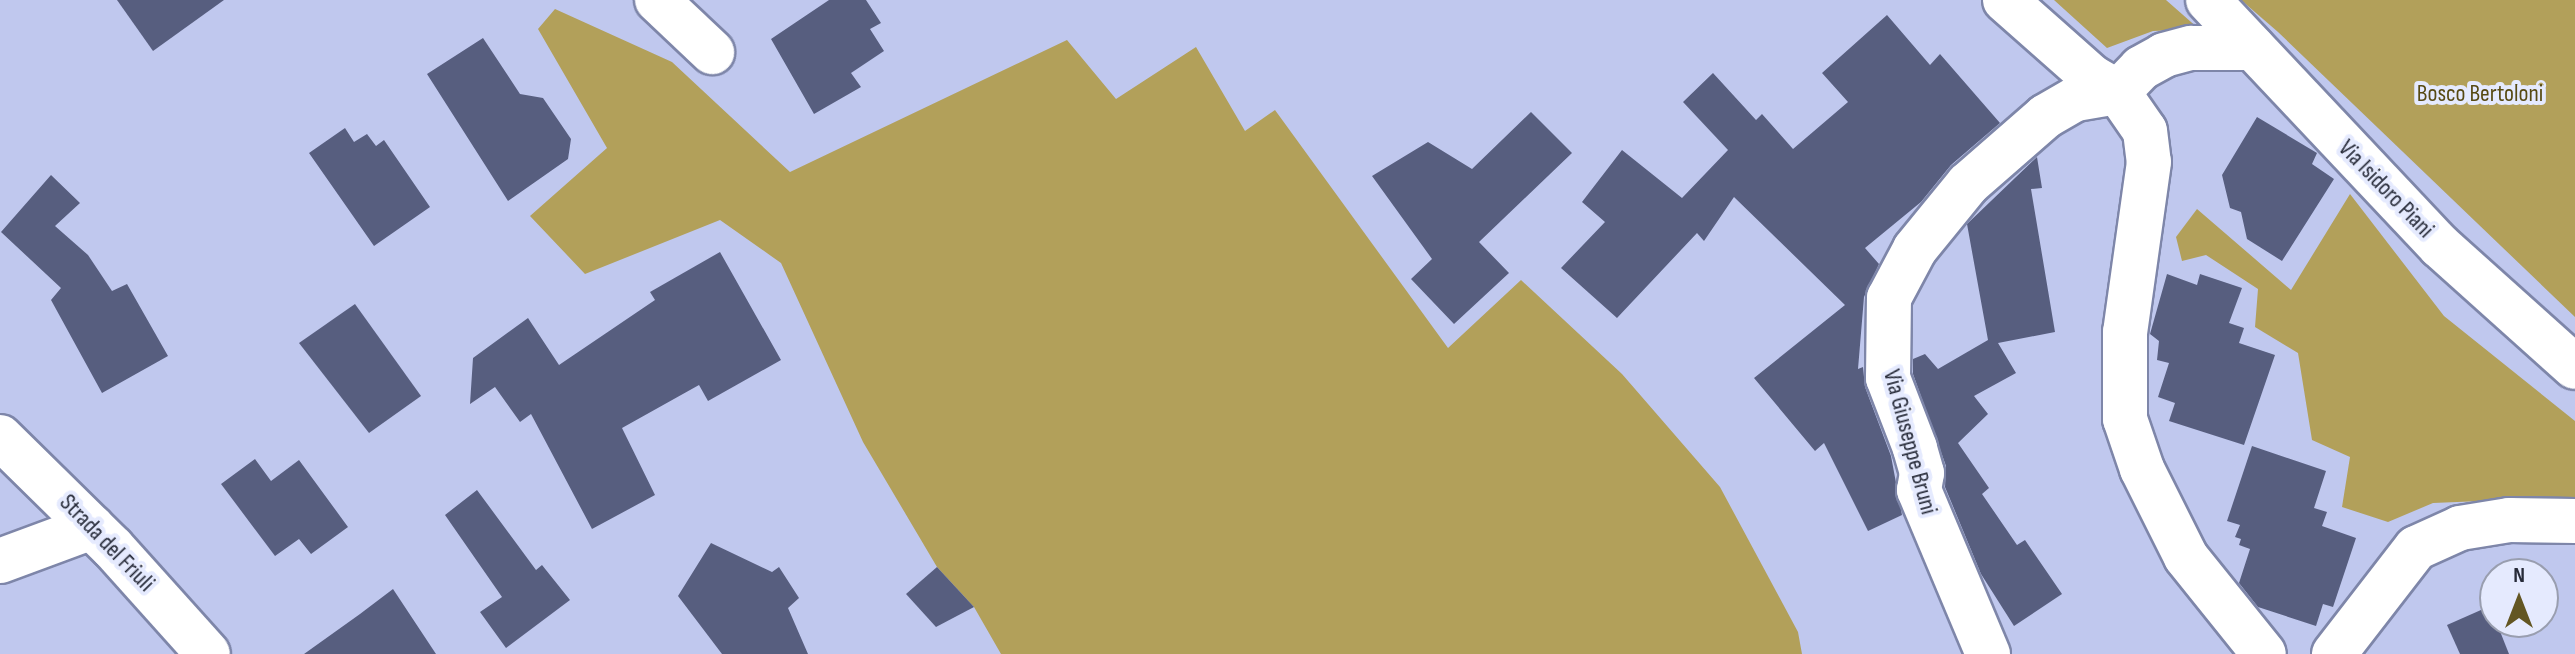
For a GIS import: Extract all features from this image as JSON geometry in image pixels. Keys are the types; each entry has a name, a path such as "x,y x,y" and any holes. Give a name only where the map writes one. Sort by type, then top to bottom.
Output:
{"street":[{"path":"657,0 712,52"},
{"path":"2005,0 2092,77 2118,92 2145,131 2149,162 2125,332 2125,419 2142,469 2186,557 2264,654"},
{"name":"Via Isidoro Piani","path":"2208,0 2440,246 2575,367"},
{"path":"2118,92 2141,68 2164,55 2191,48 2253,48"},
{"name":"Via Giuseppe Bruni","path":"1988,654 1924,509 1915,448 1888,378 1889,298 1915,249 1991,159 2076,99 2118,92"},
{"name":"Strada del Friuli","path":"0,437 92,527 208,654"},
{"path":"2334,654 2416,548 2460,528 2509,520 2575,521"},
{"path":"0,561 92,527"}],"green space":[{"path":"2054,0 2166,0 2199,29 2153,31 2107,48"},
{"name":"Bosco Bertoloni","path":"2241,0 2575,0 2575,317 2278,32"},
{"path":"555,9 672,62 790,172 1067,40 1116,99 1196,47 1245,131 1275,110 1448,348 1521,280 1622,374 1720,487 1798,632 1802,654 1001,654 974,607 937,567 863,442 781,263 720,220 585,274 530,216 607,148 538,29"},
{"path":"2350,194 2444,316 2575,421 2575,497 2433,503 2388,522 2342,507 2350,457 2312,440 2298,353 2255,327 2258,289 2206,255 2182,261 2176,237 2197,209 2291,290"}],"building":[{"path":"117,0 224,0 153,51"},
{"path":"829,0 866,0 881,23 870,29 884,51 851,73 861,87 814,114 771,39"},
{"path":"1887,15 1930,65 1940,54 2000,123 1951,165 1921,202 1865,248 1879,264 1864,297 1858,369 1863,367 1865,387 1891,456 1902,515 1868,531 1824,443 1815,451 1754,378 1845,305 1734,197 1704,241 1697,233 1617,318 1561,268 1605,222 1582,202 1622,150 1682,198 1728,150 1683,102 1713,73 1756,120 1762,114 1793,149 1848,102 1822,73"},
{"path":"483,38 520,94 543,98 571,139 568,159 508,201 427,74"},
{"path":"1531,112 1572,153 1479,242 1509,273 1454,324 1411,279 1432,259 1372,176 1428,142 1472,169"},
{"path":"2257,117 2317,153 2312,164 2334,179 2282,261 2247,239 2241,212 2230,208 2222,175"},
{"path":"345,128 354,142 367,134 376,146 384,140 430,207 374,246 309,153"},
{"path":"2037,157 2042,188 2031,189 2055,332 1998,343 2016,373 1974,396 1988,414 1958,443 1989,488 1982,494 2017,545 2025,540 2062,594 2014,626 1981,574 1945,487 1946,466 1913,374 1913,359 1925,354 1938,369 1988,340 1967,224"},
{"path":"51,175 80,203 55,226 88,255 112,291 127,284 168,356 102,393 51,300 61,288 1,232"},
{"path":"720,252 781,360 708,401 699,385 622,428 655,495 592,529 531,414 520,422 495,387 470,404 473,358 528,318 559,365 655,300 650,292"},
{"path":"2167,274 2197,285 2200,274 2242,288 2229,323 2244,328 2239,343 2275,355 2244,445 2169,421 2175,403 2158,397 2169,363 2157,360 2159,341 2150,334"},
{"path":"355,304 421,396 369,433 299,343"},
{"path":"2252,446 2326,471 2314,508 2327,512 2322,526 2356,538 2333,607 2323,604 2316,626 2258,607 2239,583 2250,549 2239,545 2241,539 2235,537 2240,525 2227,521"},
{"path":"255,459 271,481 299,460 348,527 311,554 299,539 275,556 221,484"},
{"path":"477,490 536,570 542,565 570,600 506,648 480,612 502,597 445,515"},
{"path":"711,543 772,572 779,567 799,598 788,608 808,654 722,654 678,596"},
{"path":"937,567 974,607 936,627 906,594"},
{"path":"393,589 436,654 304,654 360,614"},
{"path":"2479,611 2479,638 2503,638 2509,654 2460,654 2447,625"}]}
